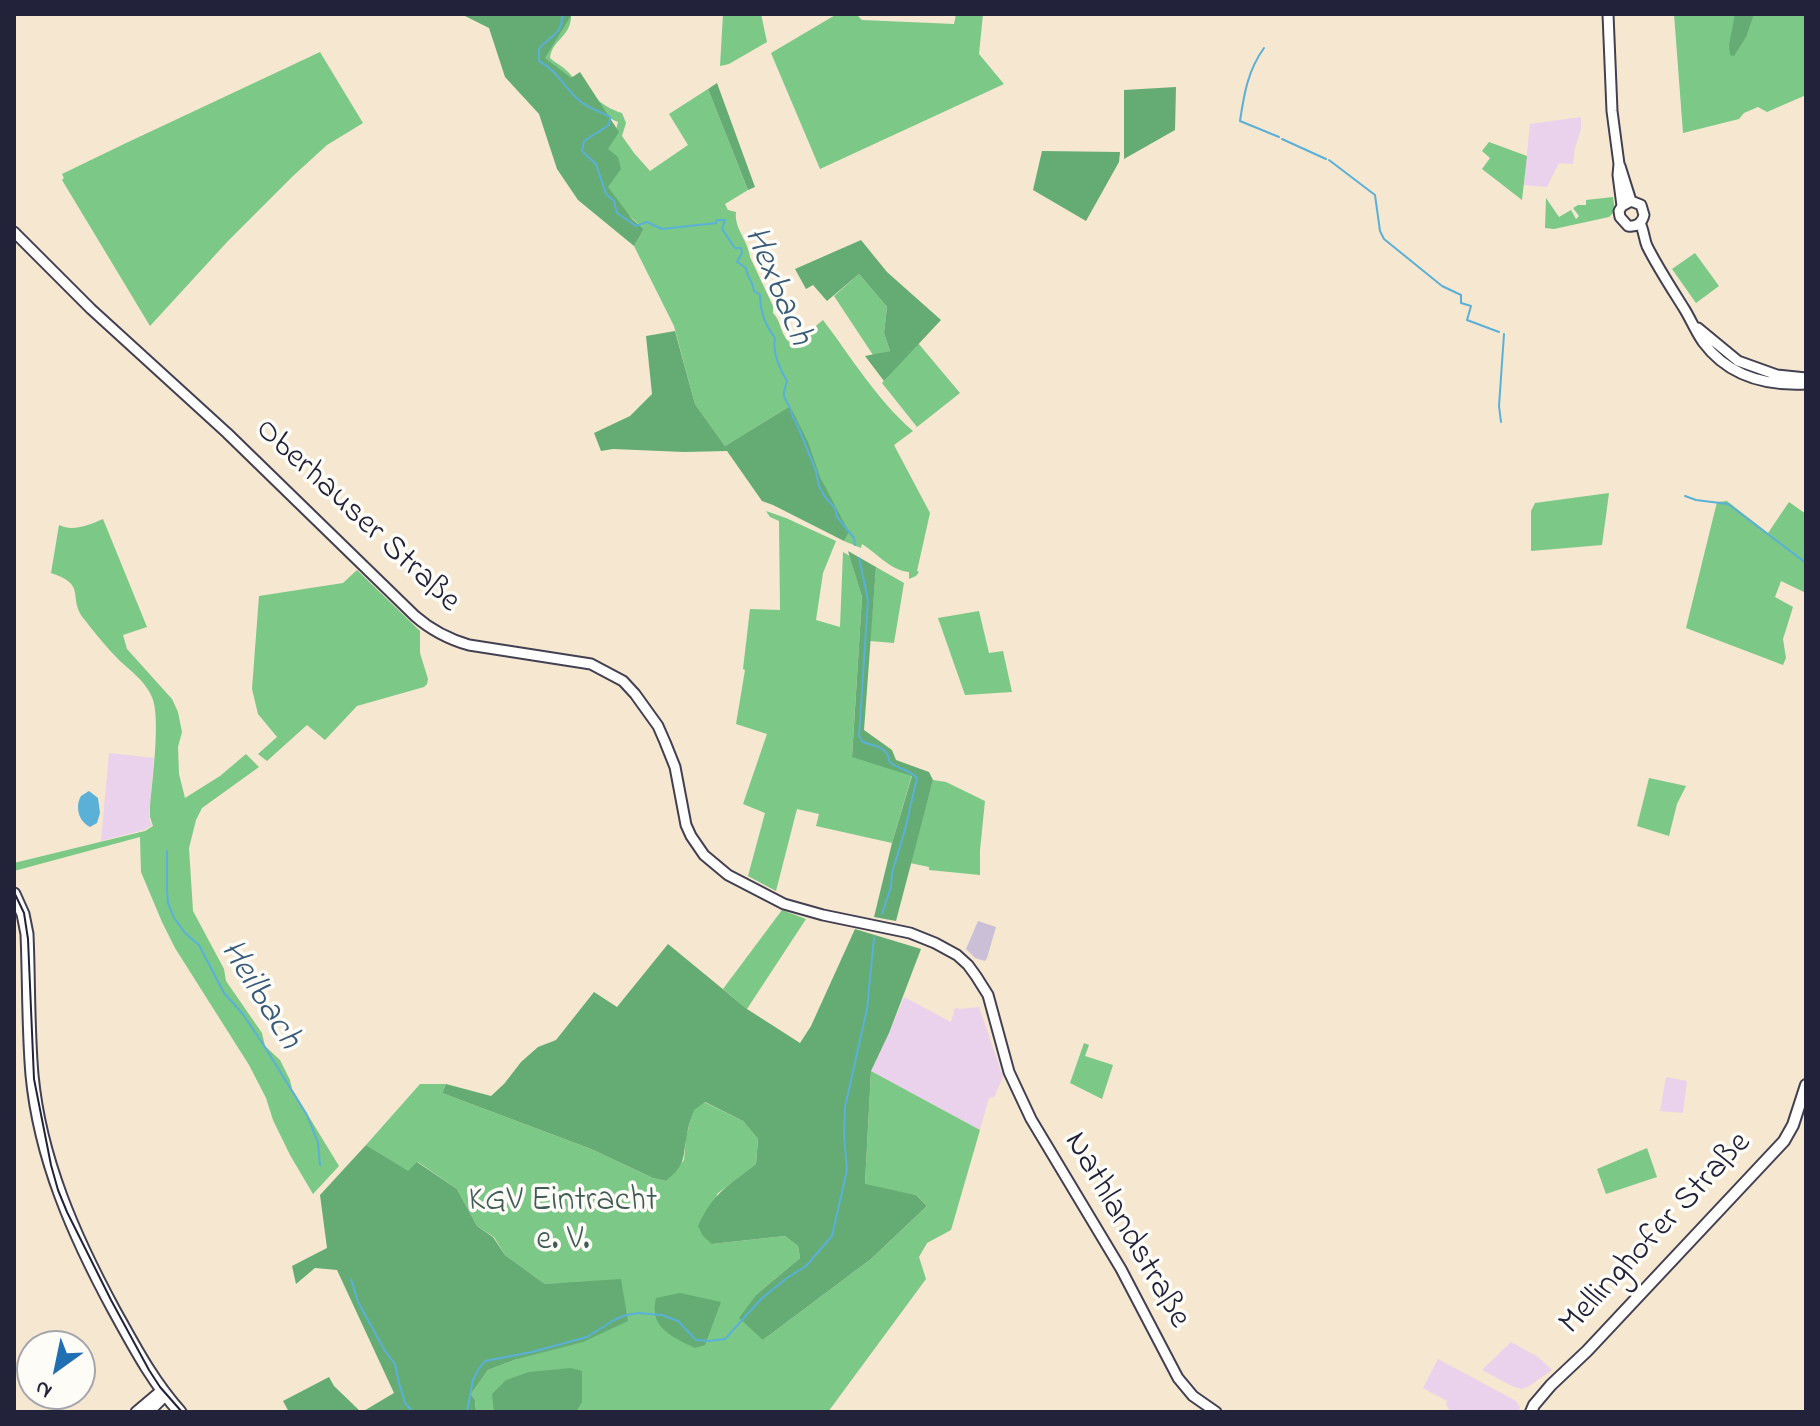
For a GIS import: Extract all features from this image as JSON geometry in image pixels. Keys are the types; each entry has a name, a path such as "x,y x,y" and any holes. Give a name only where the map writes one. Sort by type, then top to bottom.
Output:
{"main road":[{"path":"14,894 27,934 32,1077 54,1182 92,1268 144,1364 180,1412"},
{"name":"Mellinghofer Straße","path":"1531,1412 1551,1385 1798,1125 1806,1085"}],"street":[{"path":"1608,14 1612,111 1626,203"},
{"path":"1636,202 1644,210 1643,219 1636,225 1624,224 1620,217 1619,211 1626,203 1636,202"},
{"path":"1636,225 1637,235 1645,242 1703,342 1722,362 1762,382 1806,381"},
{"name":"Oberhauser Straße","path":"14,232 91,309 227,433 423,623 454,641 591,664 623,681 658,726 675,767 691,836 704,855 728,875 784,904 910,933 957,955 985,990 1006,1063"},
{"path":"1695,326 1738,361 1766,372 1806,381"},
{"name":"Nathlandstraße","path":"1006,1063 1031,1119 1121,1269 1178,1378 1193,1396 1216,1412"},
{"path":"136,1412 162,1390"},
{"path":"149,1412 162,1399 162,1390"}],"shaded area":[{"path":"1581,117 1573,164 1559,163 1547,187 1524,185 1530,124"},
{"path":"109,753 154,758 149,819 152,825 101,841"},
{"path":"978,921 996,927 985,961 975,958 966,949"},
{"path":"904,997 951,1022 955,1008 979,1007 1003,1077 994,1097 989,1098 980,1130 871,1071"},
{"path":"1666,1077 1687,1081 1683,1113 1660,1111"},
{"path":"1511,1342 1538,1357 1552,1370 1522,1389 1482,1370"},
{"path":"1438,1359 1516,1401 1519,1412 1451,1412 1447,1401 1423,1388"}],"green space":[{"path":"461,14 572,14 545,58 571,78 580,72 619,132 608,149 618,157 621,169 608,187 632,219 644,229 634,246 578,200 557,169 539,114 505,77 489,28"},
{"path":"571,14 568,28 554,46 550,58 599,101 622,113 626,123 622,136 650,171 688,145 669,114 708,89 748,190 725,204 728,210 736,212 750,257 786,338 793,345 823,320 876,392 913,431 894,445 930,513 916,576 909,579 909,572 890,565 862,544 861,548 844,541 848,533 823,485 790,406 725,446 695,404 674,326 634,246 644,229 606,195 605,151 614,137 618,122 543,67 546,47"},
{"path":"723,14 761,14 767,42 720,66"},
{"path":"837,14 856,14 862,20 954,24 956,14 983,14 979,54 1004,84 820,169 771,53"},
{"path":"1674,14 1806,14 1806,95 1767,112 1758,107 1744,113 1739,119 1683,133"},
{"path":"1735,14 1754,14 1746,37 1734,56 1730,55 1729,45"},
{"path":"320,52 363,123 327,145 293,176 150,326 62,180 62,174"},
{"path":"717,83 755,187 748,190 708,89"},
{"path":"1176,87 1175,130 1124,159 1124,90"},
{"path":"1489,142 1527,156 1522,200 1482,169 1490,158 1482,151"},
{"path":"1042,151 1120,152 1119,162 1086,221 1033,190"},
{"path":"1613,197 1615,211 1609,217 1554,229 1545,228 1546,198 1559,217 1571,210 1576,219 1579,216 1573,208 1586,205 1586,200"},
{"path":"861,240 887,272 941,320 884,381 865,356 890,351 884,333 887,307 859,274 827,301 813,285 806,289 795,269"},
{"path":"1695,253 1719,286 1696,303 1672,269"},
{"path":"859,274 887,307 884,333 890,351 873,355 834,296"},
{"path":"675,331 695,404 725,446 790,406 808,442 820,477 849,532 844,541 762,501 727,451 601,451 594,433 630,416 652,394 646,336"},
{"path":"918,343 960,393 917,427 882,383"},
{"path":"1609,493 1602,545 1531,551 1531,511 1535,503"},
{"path":"1727,501 1768,533 1789,502 1806,514 1806,593 1781,581 1775,597 1793,607 1783,639 1786,658 1783,665 1686,628 1717,502"},
{"path":"766,511 836,541 823,573 816,620 840,627 843,552 850,556 862,597 852,756 912,775 892,843 816,826 819,814 797,809 776,891 748,876 765,813 743,804 767,734 736,724 745,670 750,609 780,610 779,521"},
{"path":"103,519 147,627 123,635 127,649 172,699 178,712 182,732 178,747 179,774 185,798 220,776 246,754 259,767 202,808 196,820 189,848 193,911 224,969 226,981 262,1033 265,1046 280,1060 292,1089 339,1166 313,1194 290,1155 249,1065 175,948 162,922 141,872 140,837 14,871 14,863 145,831 153,826 150,807 156,719 152,697 142,681 115,656 84,619 69,582 51,573 59,525 75,528"},
{"path":"848,551 876,567 864,730 892,750 896,760 929,772 933,780 896,921 874,917 912,776 852,757 862,597"},
{"path":"876,567 904,583 894,643 870,641"},
{"path":"357,570 420,631 420,653 427,684 357,706 325,740 307,725 267,761 258,754 277,737 258,714 252,689 259,596 343,583"},
{"path":"979,611 989,653 1003,651 1012,692 965,695 938,618"},
{"path":"1649,778 1686,786 1677,804 1669,836 1637,826"},
{"path":"933,780 946,782 985,801 980,875 929,870 929,867 910,863"},
{"path":"782,910 806,919 747,1009 723,989"},
{"path":"855,929 921,949 871,1071 865,1184 916,1195 927,1206 871,1259 763,1340 739,1318 757,1294 800,1258 798,1246 785,1236 712,1244 698,1226 716,1197 756,1164 758,1139 743,1121 705,1102 694,1110 682,1160 666,1181 442,1093 446,1084 491,1096 538,1047 556,1040 594,992 617,1007 668,944 747,1009 800,1043 811,1026"},
{"path":"1084,1043 1089,1045 1085,1056 1113,1065 1102,1099 1070,1083"},
{"name":"KGV Eintracht e. V.","path":"871,1071 980,1130 951,1230 927,1243 919,1257 926,1279 828,1412 476,1412 471,1394 488,1370 517,1359 570,1283 545,1284 505,1255 494,1237 477,1226 457,1189 418,1162 408,1172 366,1145 420,1084 446,1084 442,1093 666,1181 684,1160 693,1110 704,1102 743,1121 758,1139 756,1164 717,1194 712,1244 785,1236 798,1246 800,1258 757,1294 763,1340 871,1259 927,1206 916,1195 865,1185"},
{"path":"366,1145 408,1171 417,1162 457,1189 477,1226 493,1237 505,1255 545,1284 621,1279 628,1321 583,1342 488,1370 471,1394 476,1412 362,1412 394,1393 337,1270 315,1268 296,1284 292,1266 327,1248 320,1195"},
{"path":"1647,1148 1657,1177 1606,1194 1597,1169"},
{"path":"680,1293 721,1302 705,1345 695,1348 670,1335 659,1324 656,1298"},
{"path":"571,1368 582,1371 582,1402 576,1412 494,1412 492,1394 506,1380 529,1372"},
{"path":"329,1377 361,1412 289,1412 283,1401"}],"water":[{"path":"89,791 98,798 100,813 97,823 90,827 80,817 78,809 81,796"}],"waterway":[{"name":"Hexbach","path":"562,14 558,31 539,49 539,61 552,70 581,102 610,117 609,125 584,141 582,151 596,164 606,194 614,201 617,213 636,226 647,222 662,229 725,220 722,229 735,248 741,248 737,262 746,268 754,291 760,295 764,318 775,338 779,366 787,381 784,398 816,471 819,486 854,538 855,545"},
{"path":"1264,48 1250,74 1240,121 1279,137"},
{"path":"1282,139 1326,159"},
{"path":"1329,160 1375,195 1384,239 1442,286 1461,295 1461,303 1471,306 1467,320 1499,332"},
{"path":"1501,422 1499,406 1504,334"},
{"path":"1685,496 1728,504 1806,563"},
{"path":"859,558 868,600 859,736 863,742 885,751 891,763 917,778 882,914"},
{"name":"Heilbach","path":"167,851 168,903 174,918 199,945 224,993 242,1013 307,1115 318,1143 320,1165"},
{"path":"467,1412 473,1380 485,1361 587,1337 626,1315 662,1315 678,1321 696,1340 725,1339 762,1298 806,1266 832,1236 847,1170 845,1107 867,1009 874,938"},
{"name":"Heilbach","path":"351,1279 358,1302 395,1364 405,1403 413,1412"}],"tram line":[{"path":"14,892 24,913 28,939 34,1079 58,1190 149,1370 182,1412"}]}
